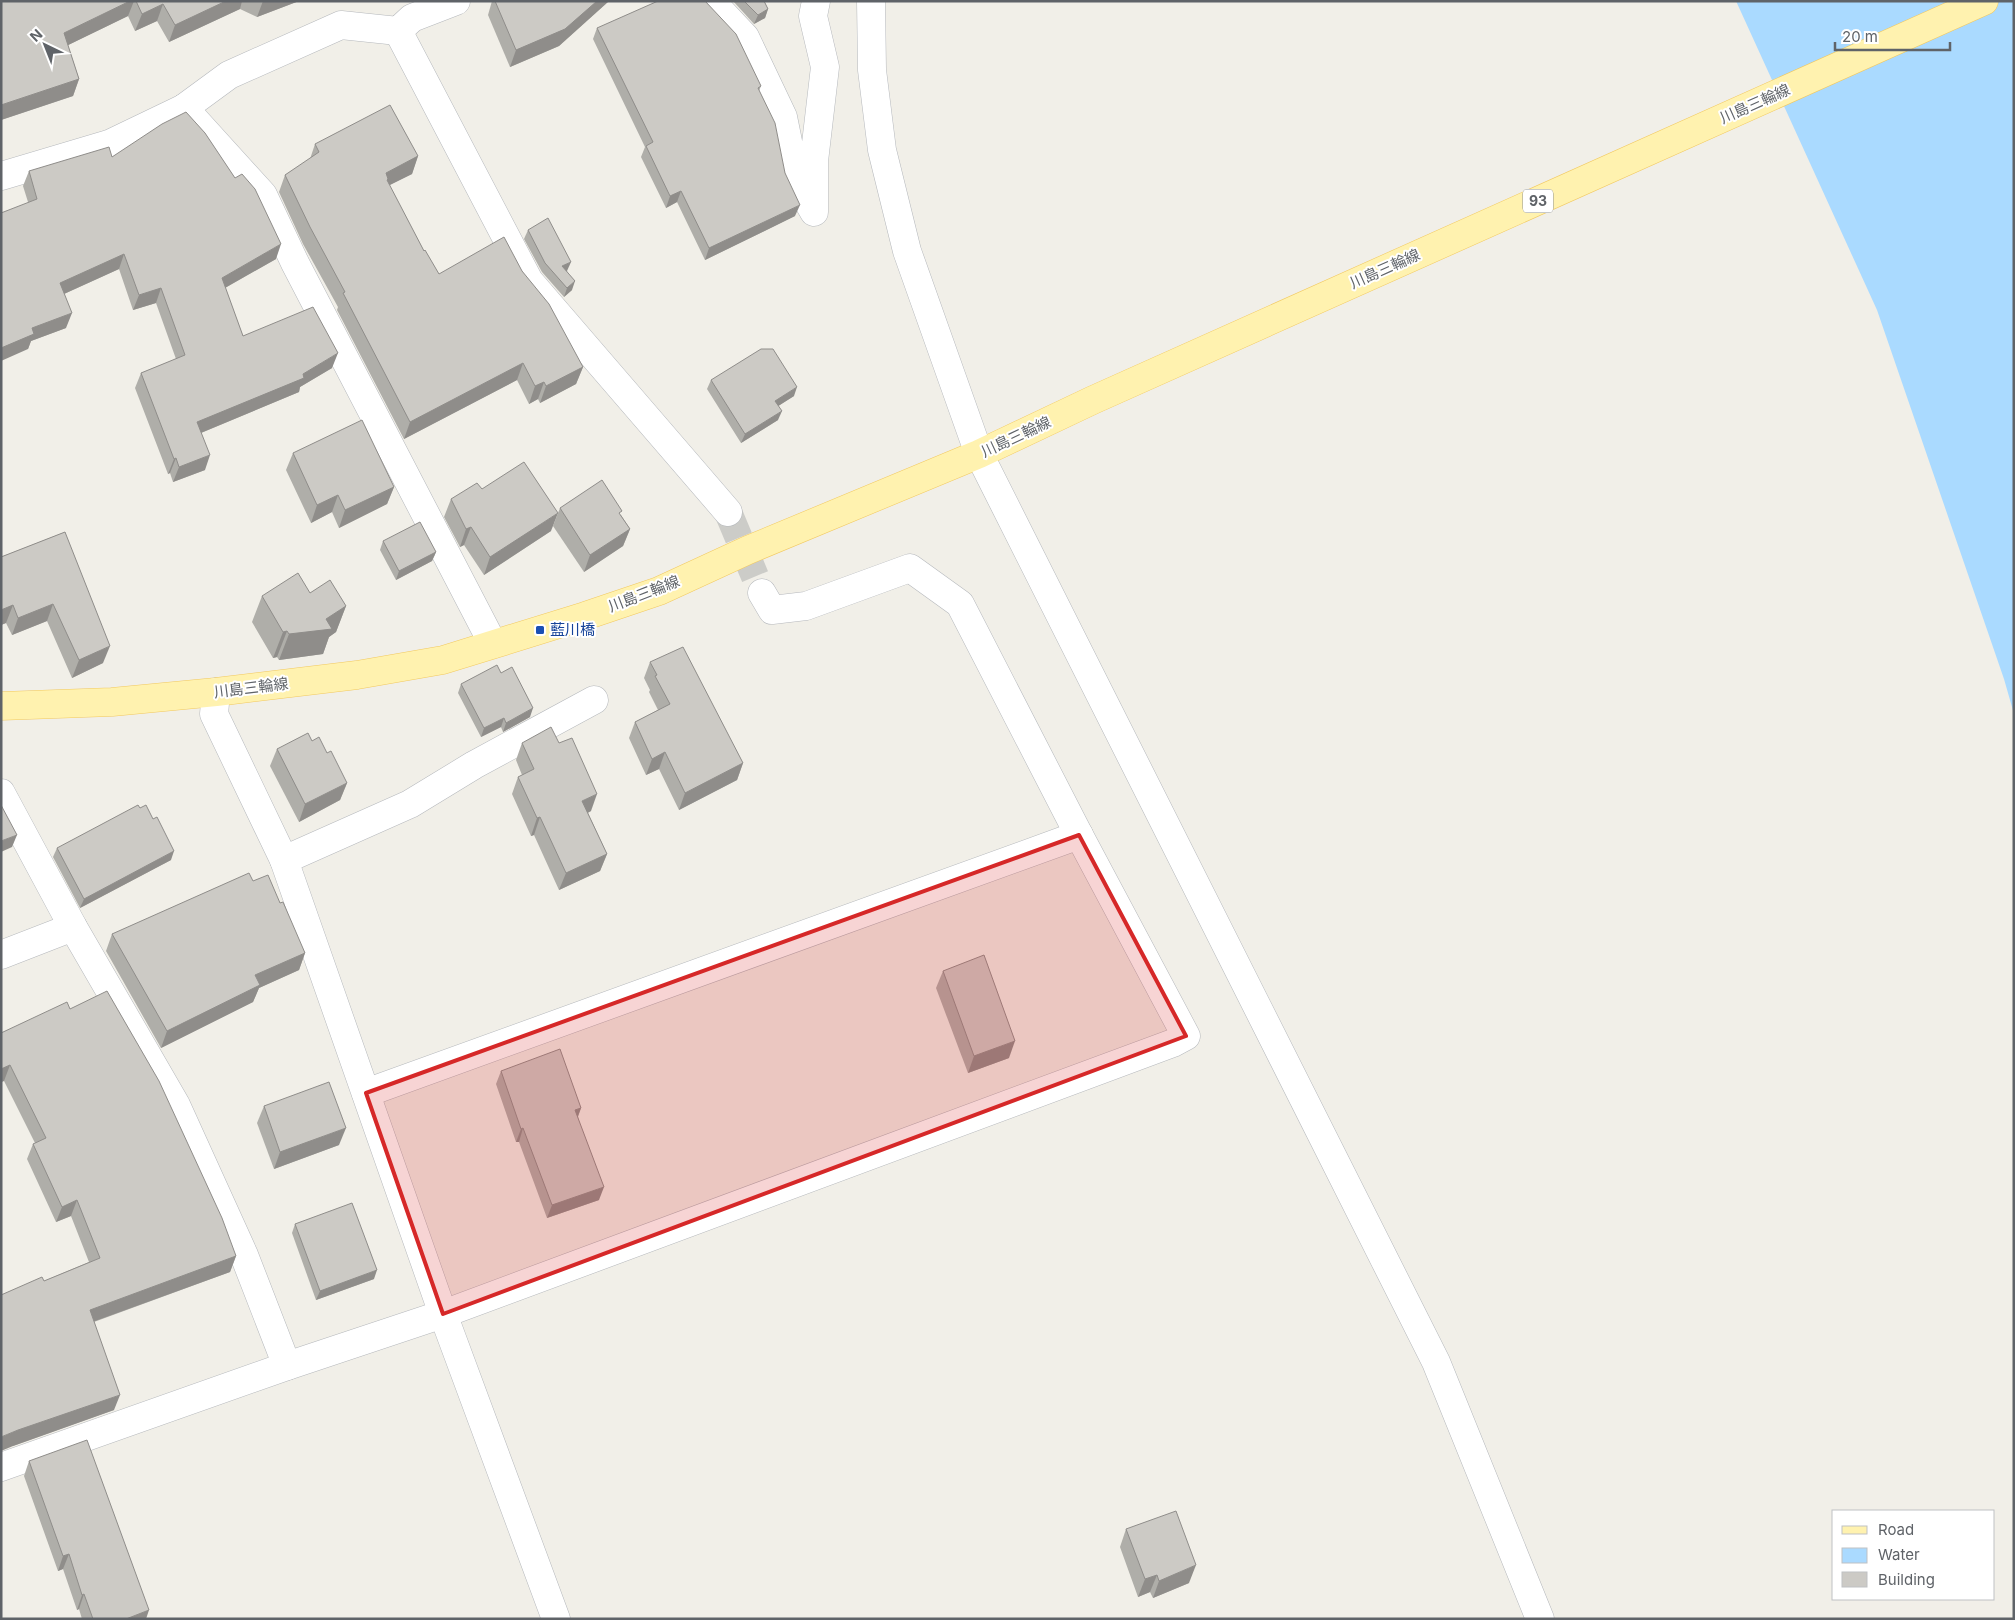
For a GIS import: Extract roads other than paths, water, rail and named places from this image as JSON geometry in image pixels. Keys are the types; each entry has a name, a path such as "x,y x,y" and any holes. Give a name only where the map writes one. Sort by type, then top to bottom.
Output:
{"main road":[{"name":"川島三輪線","path":"1,706 112,702 216,692 357,675 443,660 585,616 659,590 748,550 979,454 1093,400 1984,1"}],"street":[{"path":"1,176 109,144 184,108 229,76 341,25 398,31 412,18 456,1"},
{"path":"711,1 745,37 782,117 796,181 814,212 814,161 825,67 813,16 816,1"},
{"path":"871,1 872,70 882,150 908,251 979,454 1436,1362 1540,1619"},
{"path":"398,31 529,281 728,512"},
{"path":"184,108 264,195 295,263 493,644"},
{"path":"1,1468 287,1366 443,1314 1173,1043 1186,1036 1079,835 960,604 910,568 806,606 772,610 762,593"},
{"path":"216,692 214,714 284,860 443,1314 556,1619"},
{"path":"284,860 410,804 474,765 594,700"},
{"path":"1,793 73,927 176,1105 244,1255 287,1366"},
{"path":"366,1093 1079,835"},
{"path":"1,956 73,927"}],"water":[{"path":"1736,1 2014,1 2014,714 2004,679 1877,310"}],"tunnel":[{"path":"728,512 762,593"}],"place":[{"name":"藍川橋","path":"540,630"}]}
